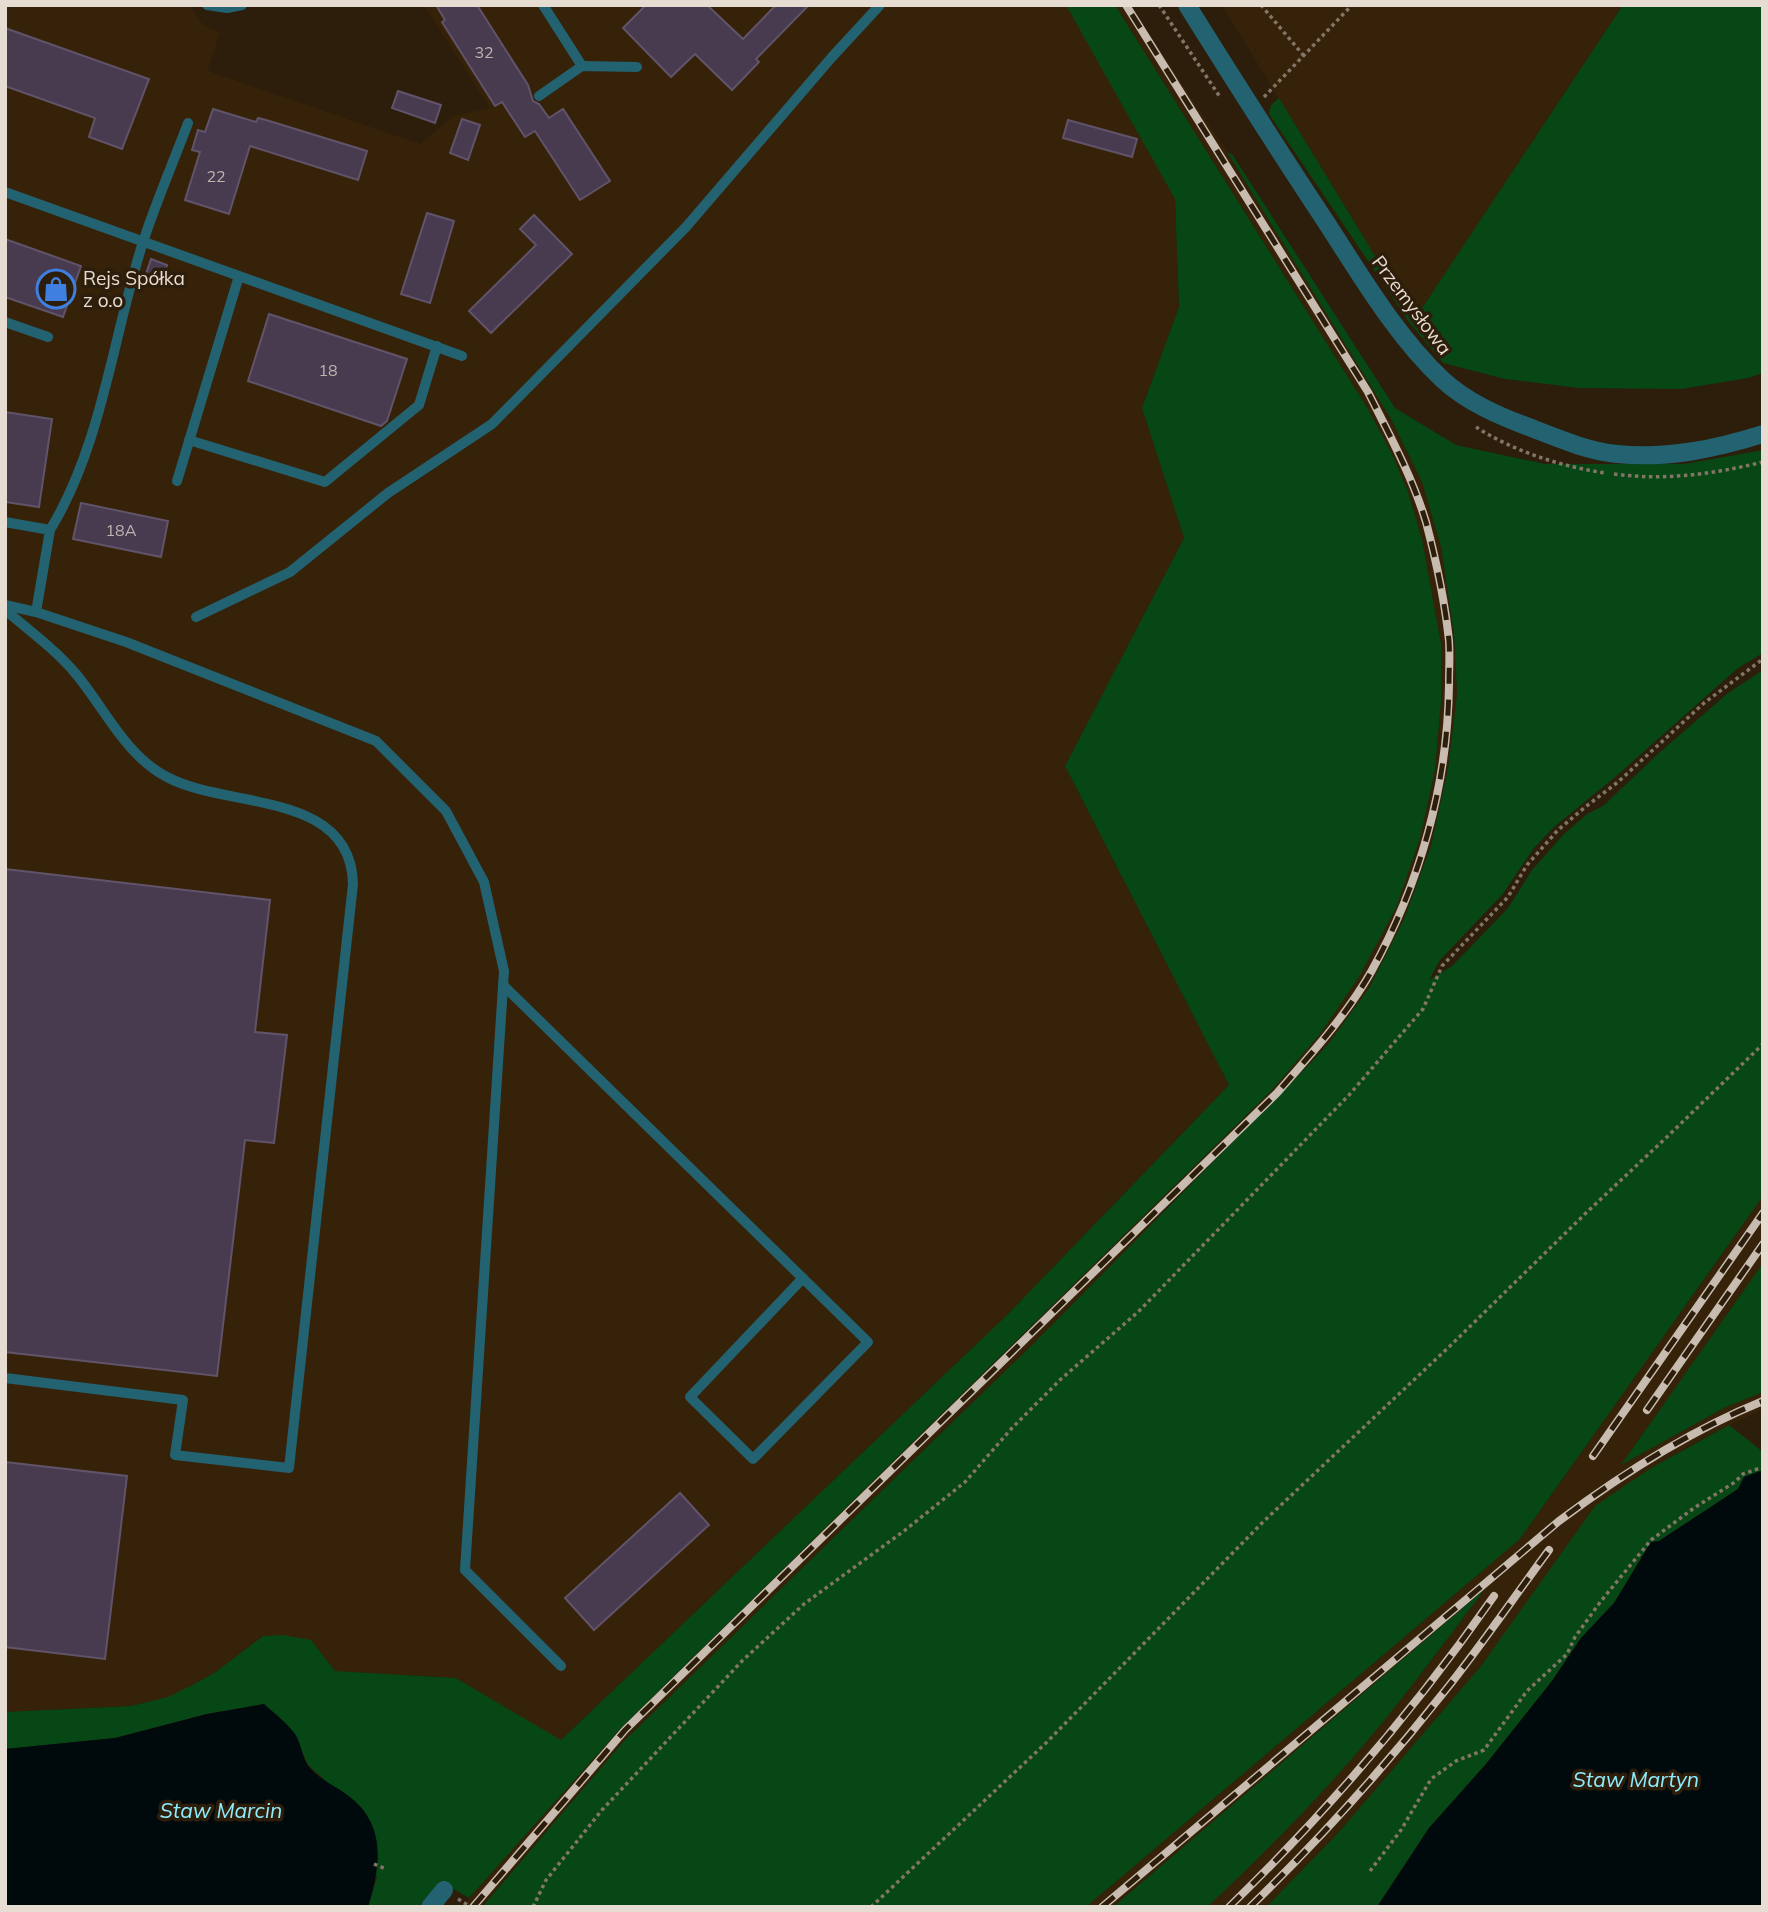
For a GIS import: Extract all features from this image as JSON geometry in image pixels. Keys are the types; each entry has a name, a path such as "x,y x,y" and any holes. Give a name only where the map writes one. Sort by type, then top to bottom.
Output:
{"street":[{"name":"Przemysłowa","path":"1187,5 1251,109 1384,310 1443,380 1466,398 1511,420 1565,441 1615,454 1682,454 1763,434"},
{"path":"430,1907 444,1890"}],"lane":[{"path":"207,5 227,8 242,5"},
{"path":"543,5 582,66"},
{"path":"196,617 290,572 388,493 492,424 686,227 880,5"},
{"path":"539,96 582,66 637,67"},
{"path":"36,612 50,530 68,501 88,444 144,242 188,123"},
{"path":"5,192 462,356"},
{"path":"177,481 239,276"},
{"path":"5,321 48,337"},
{"path":"189,440 325,482 419,405 438,346"},
{"path":"5,522 50,530"},
{"path":"5,608 36,612 125,642 376,741 446,811 484,882 504,971 465,1570 561,1666"},
{"path":"5,608 74,672 131,748 149,767 202,791 274,804 317,821 330,830 344,847 353,875 289,1468 175,1455 183,1400 5,1378"},
{"path":"503,985 803,1278 868,1342 753,1459 690,1397 803,1278"}],"path":[{"path":"1159,5 1226,104"},
{"path":"1261,5 1304,56"},
{"path":"1251,109 1352,5"},
{"path":"1469,422 1489,435 1537,456 1587,471 1635,477 1687,477 1763,462"},
{"path":"533,1907 546,1880 602,1810 742,1661 804,1604 904,1531 965,1482 1012,1428 1061,1379 1158,1293 1349,1095 1423,1009 1442,966 1508,897 1527,865 1558,830 1618,782 1704,703 1763,659"},
{"path":"871,1907 1047,1742 1264,1521 1763,1044"},
{"path":"1370,1871 1401,1830 1431,1779 1456,1761 1484,1750 1527,1691 1567,1654 1575,1637 1601,1601 1651,1540 1743,1474 1763,1467"},
{"path":"374,1864 386,1868"}],"shaded area":[{"path":"5,5 189,5 204,26 220,32 208,71 420,144 453,116 490,108 424,5 1069,5 1175,199 1179,307 1142,408 1184,538 1065,766 1229,1085 1009,1313 560,1741 456,1678 335,1671 311,1640 262,1636 214,1673 169,1697 131,1706 5,1712"},
{"path":"1115,5 1130,5 1227,152 1391,419 1422,482 1441,547 1454,634 1457,694 1448,769 1431,846 1404,919 1369,988 1329,1043 1033,1344 623,1742 481,1907 464,1907 469,1898 622,1727 1272,1090 1435,770 1441,702 1441,644 1422,539 1408,492 1368,409"},
{"path":"1222,5 1623,5 1414,320"},
{"path":"1763,1196 1763,1263 1623,1463 1724,1408 1763,1392 1763,1410 1687,1447 1595,1506 1481,1666 1339,1832 1266,1907 1207,1907 1362,1747 1426,1668 1482,1592 1113,1907 1086,1907 1520,1539"}],"green space":[{"path":"1066,5 1115,5 1368,409 1408,492 1422,539 1441,644 1441,702 1435,770 1420,838 1396,908 1359,977 1320,1034 1272,1090 622,1727 469,1898 440,1881 418,1907 368,1907 377,1877 326,1781 308,1765 295,1735 264,1704 207,1714 115,1738 5,1749 5,1712 131,1706 168,1697 214,1673 263,1636 283,1635 311,1640 335,1671 456,1678 561,1740 1009,1313 1229,1085 1065,766 1184,538 1142,408 1179,307 1175,199"},
{"path":"1623,5 1763,5 1763,373 1681,389 1579,388 1505,379 1443,363 1409,322 1269,114 1271,105 1279,98 1414,320"},
{"path":"1227,152 1232,154 1395,408 1456,445 1545,464 1684,464 1763,450 1763,653 1738,668 1614,778 1554,827 1534,848 1502,895 1440,960 1429,980 1452,966 1508,908 1532,870 1563,835 1587,814 1603,806 1728,693 1763,670 1763,1196 1520,1539 1086,1907 482,1907 623,1742 1033,1344 1329,1043 1369,988 1404,919 1431,846 1448,769 1457,694 1454,634 1441,547 1422,482 1391,419"},
{"path":"1763,1263 1763,1392 1724,1408 1621,1465"},
{"path":"1729,1425 1763,1452 1763,1472 1744,1477 1738,1489 1659,1541 1651,1542 1614,1603 1581,1638 1552,1681 1486,1764 1429,1828 1377,1907 1266,1907 1339,1832 1481,1666 1595,1506 1651,1468"},
{"path":"1485,1589 1395,1707 1345,1767 1287,1829 1207,1907 1113,1907"}],"water":[{"name":"Staw Martyn","path":"1763,1472 1763,1907 1377,1907 1429,1828 1486,1764 1552,1681 1581,1638 1614,1603 1651,1542 1659,1541 1738,1489 1744,1477"},
{"name":"Staw Marcin","path":"264,1704 295,1734 305,1761 311,1769 346,1794 369,1818 377,1845 378,1860 368,1907 5,1907 5,1749 115,1738 207,1714"}],"building":[{"path":"436,5 477,5 528,85 533,101 539,104 549,118 563,109 610,181 580,200 535,131 525,137 502,102 495,106 442,22 445,20"},
{"path":"646,5 707,5 743,39 776,5 809,5 756,59 759,62 732,90 695,54 671,77 623,28"},
{"path":"5,28 149,79 122,149 89,137 95,118 5,86"},
{"path":"398,91 441,105 435,123 392,108"},
{"path":"213,109 256,122 258,118 266,120 367,151 358,180 250,146 229,214 185,200 200,152 192,150 198,130 205,132"},
{"path":"462,119 480,125 468,160 450,153"},
{"path":"1068,120 1137,139 1132,157 1063,138"},
{"path":"427,213 454,221 430,303 401,294"},
{"path":"534,215 572,254 491,333 469,311 536,245 520,229"},
{"path":"5,239 81,266 63,317 5,297"},
{"path":"151,259 167,265 163,280 146,274"},
{"path":"269,314 407,359 387,421 381,426 248,381"},
{"path":"5,412 52,419 39,507 5,502"},
{"path":"81,503 168,521 161,557 73,539"},
{"path":"5,869 270,900 255,1032 287,1035 274,1143 245,1140 217,1376 5,1352"},
{"path":"5,1462 127,1476 105,1659 5,1647"},
{"path":"680,1493 709,1525 594,1630 565,1598"}],"railway":[{"path":"473,1907 625,1730 1277,1093 1327,1035 1361,988 1388,938 1417,869 1437,796 1443,759 1449,657 1440,581 1426,522 1400,456 1368,392 1126,5"},
{"path":"1593,1456 1763,1213"},
{"path":"1647,1410 1763,1244"},
{"path":"1102,1907 1559,1521 1657,1455 1709,1426 1763,1401"},
{"path":"1250,1907 1326,1830 1398,1748 1458,1675 1549,1550"},
{"path":"1229,1907 1301,1834 1369,1758 1402,1719 1494,1596"}],"place":[{"name":"Rejs Spółka z o.o","path":"56,289"}]}
